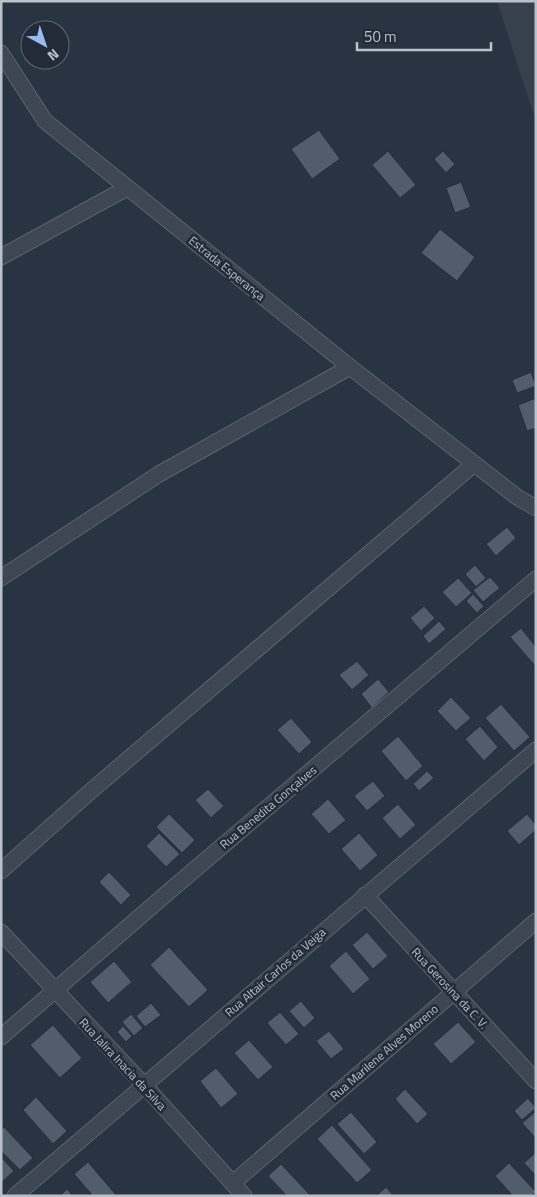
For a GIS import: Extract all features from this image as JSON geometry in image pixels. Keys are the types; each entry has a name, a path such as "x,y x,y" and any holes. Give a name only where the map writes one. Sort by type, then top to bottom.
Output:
{"street":[{"name":"Estrada Esperança","path":"1,53 45,121 350,367 517,497 536,508"},
{"path":"1,257 128,188"},
{"path":"1,578 159,474 350,367"},
{"path":"1,871 474,464"},
{"name":"Rua Benedita Gonçalves","path":"1,1037 536,579"},
{"name":"Rua Altair Carlos da Veiga","path":"15,1196 536,750"},
{"name":"Rua Gerosina da C. V.","path":"365,895 536,1081"},
{"name":"Rua Marilene Alves Moreno","path":"232,1183 536,921"},
{"name":"Rua Jalira Inacia da Silva","path":"1,932 144,1085 244,1196"}],"shaded area":[{"path":"497,1 536,1 536,121 529,100"}],"building":[{"path":"319,130 340,159 312,179 291,149"},
{"path":"388,151 416,185 400,198 372,165"},
{"path":"443,151 455,164 446,173 434,159"},
{"path":"461,182 471,207 455,213 446,188"},
{"path":"440,229 475,257 457,281 421,253"},
{"path":"531,372 536,386 517,393 512,380"},
{"path":"536,398 536,428 527,431 518,405"},
{"path":"507,527 516,538 496,556 486,544"},
{"path":"475,565 486,578 476,587 465,574"},
{"path":"490,577 500,588 483,602 473,590"},
{"path":"458,578 472,593 456,607 442,592"},
{"path":"473,594 484,606 477,613 466,601"},
{"path":"424,606 435,618 421,631 410,618"},
{"path":"439,621 446,629 429,644 423,636"},
{"path":"521,628 536,647 536,667 510,637"},
{"path":"357,661 369,675 352,690 339,675"},
{"path":"378,679 389,692 372,708 361,694"},
{"path":"451,697 471,718 456,731 437,711"},
{"path":"501,704 530,737 514,751 485,718"},
{"path":"291,718 312,742 299,754 277,730"},
{"path":"480,726 498,747 484,761 465,739"},
{"path":"398,736 423,766 406,781 381,751"},
{"path":"427,771 434,778 419,791 413,784"},
{"path":"373,781 385,796 367,811 354,796"},
{"path":"208,789 224,806 211,818 195,800"},
{"path":"328,799 346,820 329,834 311,814"},
{"path":"398,804 416,825 400,839 382,818"},
{"path":"169,814 195,840 182,853 156,827"},
{"path":"527,814 536,825 536,830 519,845 507,831"},
{"path":"159,833 180,854 166,867 146,846"},
{"path":"359,833 378,855 360,871 341,849"},
{"path":"109,872 131,895 121,905 99,882"},
{"path":"367,932 388,956 373,969 352,945"},
{"path":"169,947 208,990 189,1007 150,965"},
{"path":"346,951 370,979 353,994 329,966"},
{"path":"114,961 132,982 108,1003 90,982"},
{"path":"301,1001 315,1018 304,1028 289,1011"},
{"path":"151,1003 161,1015 145,1027 136,1016"},
{"path":"280,1012 299,1034 286,1045 267,1023"},
{"path":"131,1014 143,1028 134,1036 122,1022"},
{"path":"458,1022 476,1042 451,1064 433,1044"},
{"path":"53,1025 82,1058 60,1078 30,1045"},
{"path":"123,1026 132,1036 126,1042 117,1032"},
{"path":"329,1031 344,1049 331,1059 316,1041"},
{"path":"249,1040 273,1067 258,1080 234,1053"},
{"path":"216,1068 238,1094 221,1108 200,1081"},
{"path":"405,1089 428,1114 417,1124 395,1099"},
{"path":"36,1097 67,1131 53,1144 23,1110"},
{"path":"528,1098 536,1108 522,1120 514,1111"},
{"path":"351,1112 377,1142 364,1154 337,1124"},
{"path":"536,1113 536,1139 522,1123"},
{"path":"332,1125 372,1170 357,1183 317,1139"},
{"path":"4,1127 33,1158 20,1170 1,1151 1,1130"},
{"path":"536,1152 536,1176 524,1163"},
{"path":"1,1157 14,1171 1,1183"},
{"path":"88,1162 117,1196 93,1196 74,1174"},
{"path":"509,1163 536,1192 531,1196 513,1196 495,1176"},
{"path":"281,1164 311,1196 287,1196 268,1176"},
{"path":"386,1187 394,1196 376,1196"},
{"path":"67,1189 73,1196 60,1196"}]}
